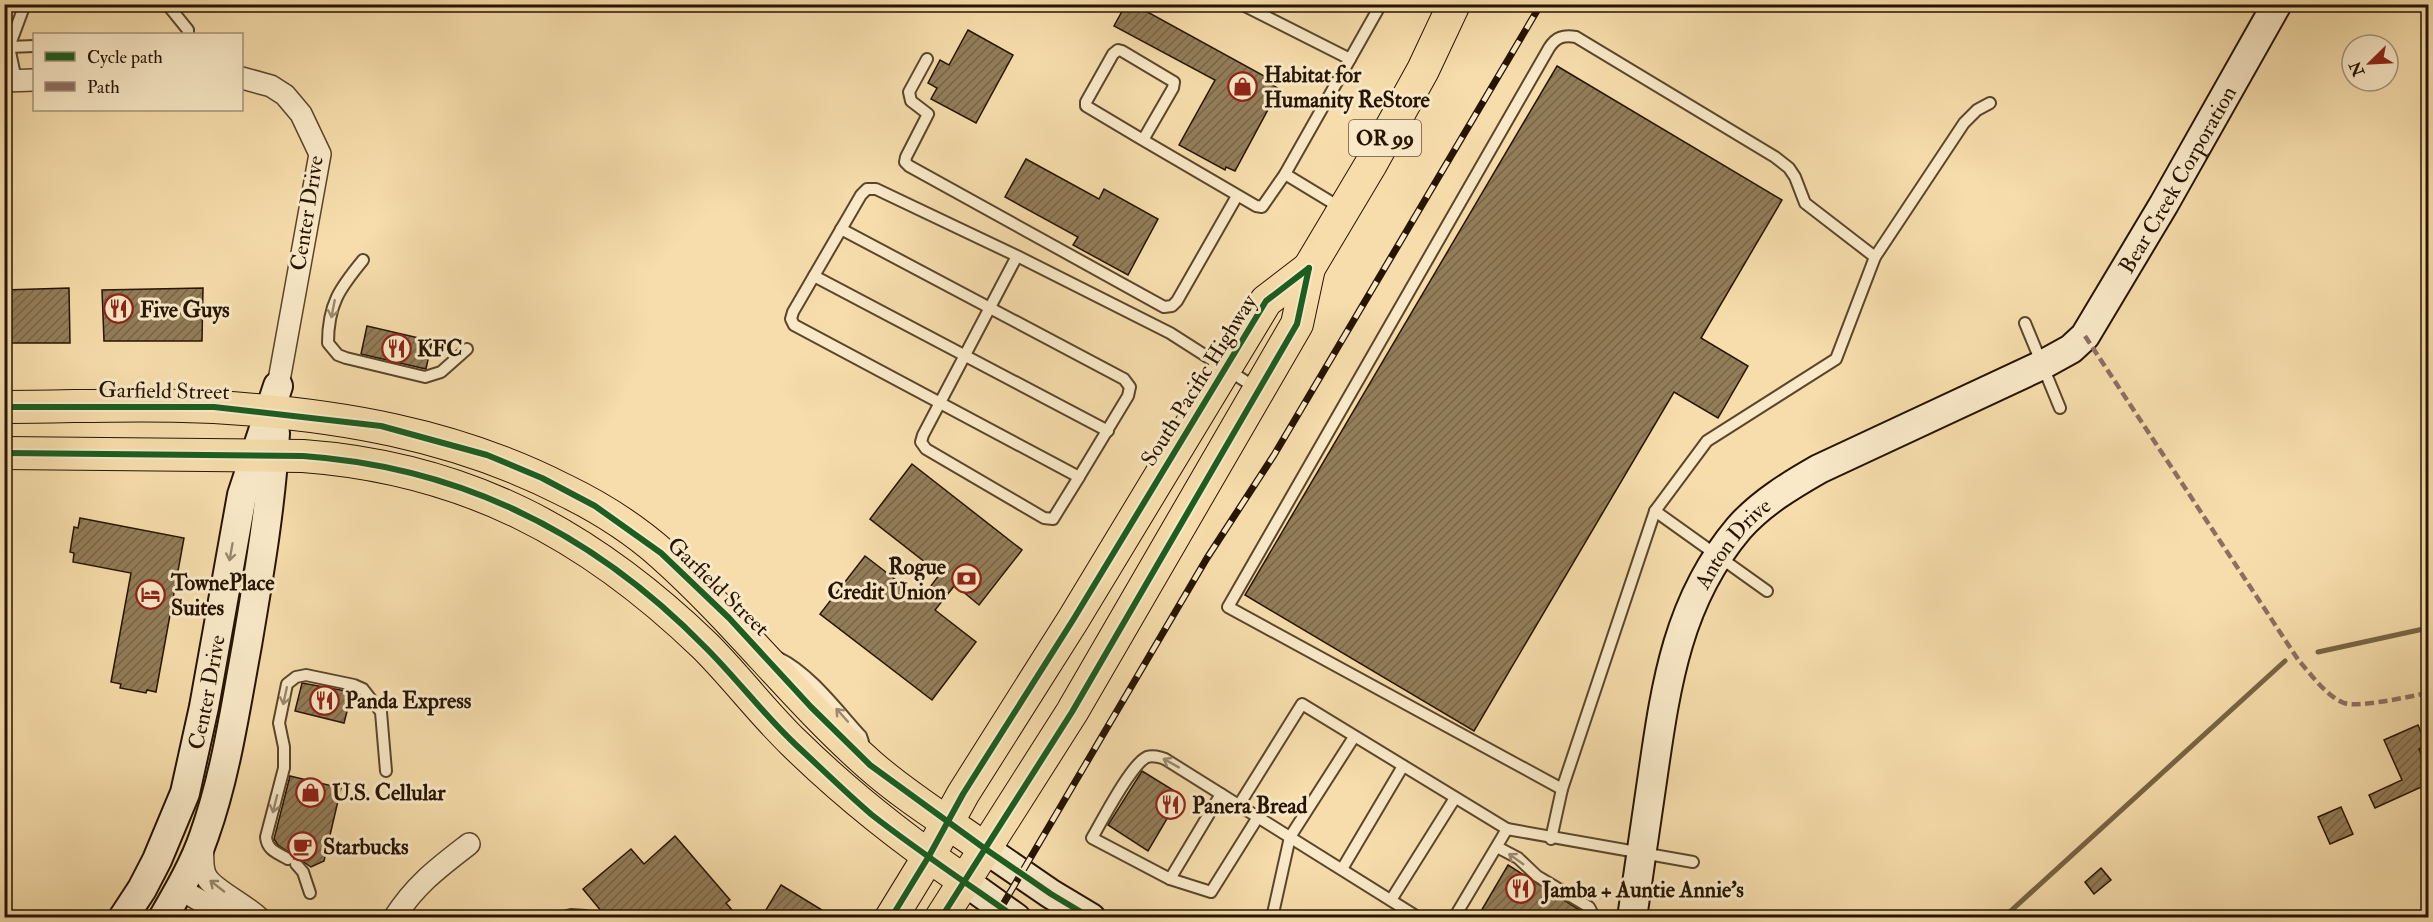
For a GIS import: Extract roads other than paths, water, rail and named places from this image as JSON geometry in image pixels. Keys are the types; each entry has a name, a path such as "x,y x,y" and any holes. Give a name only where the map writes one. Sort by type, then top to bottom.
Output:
{"main road":[{"name":"South Pacific Highway","path":"941,918 963,880 1072,712 1297,324 1309,268 1423,70 1454,4"},
{"name":"Bear Creek Corporation","path":"2071,349 2085,336 2164,204 2277,4"},
{"name":"South Pacific Highway","path":"891,918 929,856 946,821 1073,620 1266,301 1309,268"},
{"name":"Anton Drive","path":"1632,918 1662,712 1679,636 1697,595 1740,527 1788,487 1819,469 2042,365 2071,349"},
{"name":"Garfield Street","path":"4,407 214,407 274,404 412,433 487,455 542,478 595,506 661,553 757,647 811,707 870,765 984,848 1051,894 1091,918"},
{"name":"Center Drive","path":"123,918 157,860 185,793 204,707 242,495 264,455 274,404"},
{"path":"4,453 264,455 340,458 426,475 473,491 525,513 576,542 642,590 705,647 793,742 871,813 1016,918"},
{"name":"Center Drive","path":"163,918 180,889 203,839 228,755 272,494 264,455"},
{"path":"180,889 175,876 176,859 201,794 212,745 204,707"},
{"path":"142,918 156,892 157,860"}],"street":[{"name":"Center Drive","path":"243,78 271,86 285,95 301,114 320,154 274,404"},
{"path":"203,839 203,862 206,876 213,885 248,907 259,918"},
{"path":"394,918 413,890 469,844"},
{"path":"180,889 230,918"}],"lane":[{"path":"18,80 9,47 25,4"},
{"path":"167,4 188,33"},
{"path":"1241,4 1350,59"},
{"path":"1143,140 1173,88 1174,82 1118,50 1097,83 1086,106 1143,140 1237,196 1262,207 1285,174 1381,4"},
{"path":"1562,789 1228,607 1549,48 1554,41 1564,35 1576,37 1775,157 1789,168 1795,177 1805,203 1875,257"},
{"path":"9,47 33,46"},
{"path":"927,59 909,92 911,101 928,114 905,162 1164,307 1172,306 1177,301 1237,196"},
{"path":"1551,839 1562,789 1655,511 1707,441 1836,359 1875,257 1964,123 1977,110 1990,103"},
{"path":"1285,174 1344,210"},
{"path":"1079,477 794,325 791,319 793,312 861,195 867,189 876,189 1017,256 1170,333 1259,390"},
{"path":"841,229 990,308 1124,379 1130,387 1128,396 1108,431 1053,519 1044,518 926,449 921,442 923,435 941,403 965,357 990,308 1017,256"},
{"path":"363,260 334,301 328,343 338,355 425,376 436,375 467,349"},
{"path":"813,276 1108,431"},
{"path":"2025,323 2060,408"},
{"path":"1655,511 1767,591"},
{"path":"310,893 303,872 292,862 271,850 266,837 284,768 284,747 279,723 288,684 296,677 306,675 363,689 381,712 386,771"},
{"path":"1239,805 1302,704 1507,829 1551,839 1693,862"},
{"path":"1272,918 1290,837 1354,736"},
{"path":"1258,817 1211,892 1170,879 1092,838 1134,768 1145,758 1152,756 1165,759 1342,869 1419,918"},
{"path":"1342,869 1403,766"},
{"path":"1170,879 1221,794"},
{"path":"1391,900 1455,798"},
{"path":"1454,918 1507,829"},
{"path":"1497,847 1518,858 1537,876 1589,907 1595,918"},
{"path":"560,918 571,915 586,916"}],"waterway":[{"path":"2318,652 2428,628"},
{"path":"2003,918 2285,661"}],"railway":[{"path":"995,918 1207,558 1274,455 1541,4"}],"place":[{"name":"Habitat for Humanity ReStore","path":"1243,87"},
{"name":"Five Guys","path":"119,309"},
{"name":"KFC","path":"396,348"},
{"name":"Rogue Credit Union","path":"967,579"},
{"name":"TownePlace Suites","path":"150,595"},
{"name":"Panda Express","path":"324,700"},
{"name":"U.S. Cellular","path":"311,792"},
{"name":"Panera Bread","path":"1171,805"},
{"name":"Starbucks","path":"302,846"},
{"name":"Jamba + Auntie Annie's","path":"1521,889"}]}
